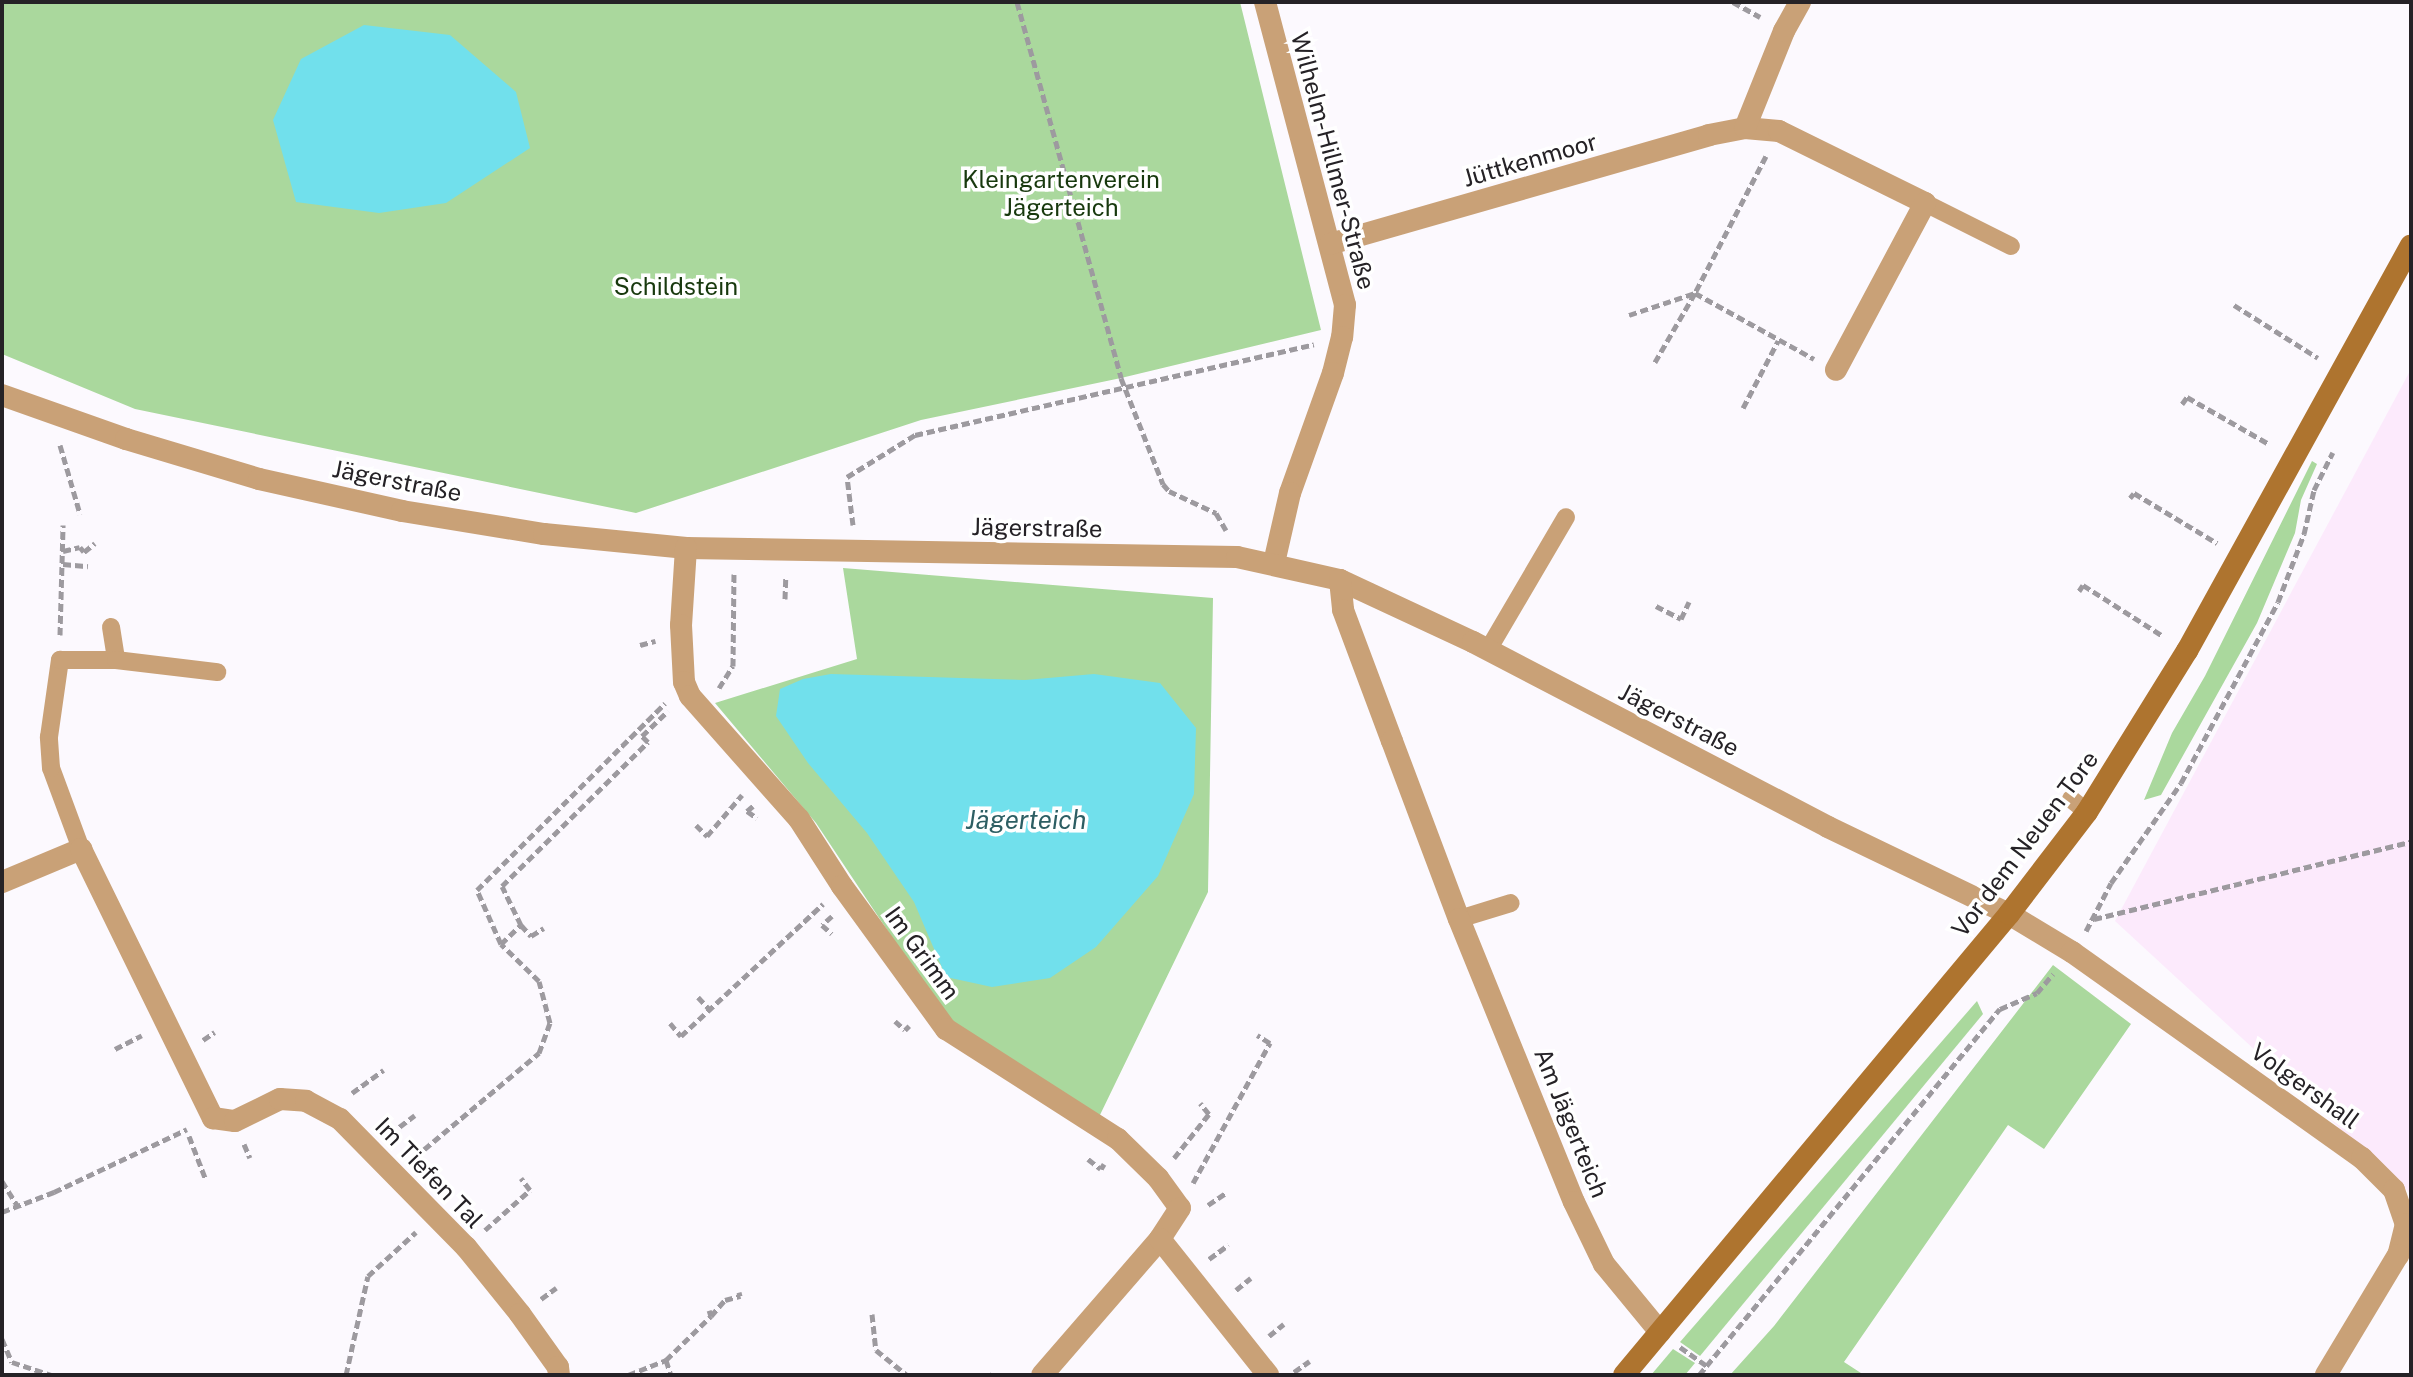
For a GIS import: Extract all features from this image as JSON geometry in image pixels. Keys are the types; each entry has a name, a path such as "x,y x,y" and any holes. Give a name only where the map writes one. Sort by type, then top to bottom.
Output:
{"main road":[{"name":"Vor dem Neuen Tore","path":"1624,1375 2009,914 2079,805 2187,651 2411,246"}],"street":[{"name":"Wilhelm-Hillmer-Straße","path":"1265,2 1345,305 1342,337 1290,493 1274,563"},
{"path":"1745,128 1784,31 1800,2"},
{"name":"Jüttkenmoor","path":"1330,244 1709,135 1745,128 1779,131 1925,203"},
{"path":"1836,370 1925,203"},
{"name":"Jägerstraße","path":"2,395 51,414 259,479 402,511 544,534 686,548 1237,557 1340,580 1488,650 1828,827 2009,914"},
{"path":"683,694 681,625 686,548"},
{"name":"Am Jägerteich","path":"1340,580 1343,610 1459,919 1574,1202 1604,1264 1660,1332"},
{"name":"Im Grimm","path":"683,694 773,787 946,1029 1118,1139 1158,1178 1180,1208"},
{"path":"2,882 81,849 213,1118"},
{"name":"Volgershall","path":"2009,914 2072,952 2362,1158 2394,1190 2408,1227 2398,1255 2326,1375"},
{"name":"Im Tiefen Tal","path":"213,1118 235,1121 280,1099 306,1101 328,1111 466,1247 520,1314 558,1367 559,1375"},
{"path":"1042,1375 1160,1239 1180,1208"},
{"path":"1160,1239 1268,1375"}],"lane":[{"name":"Jüttkenmoor","path":"1925,203 2011,246"},
{"path":"1488,650 1566,517"},
{"path":"111,627 116,660"},
{"path":"81,849 51,768 49,737 60,660 116,660 217,672"},
{"path":"1459,919 1511,903"}],"path":[{"path":"1017,2 1124,386 1163,484 1169,491 1216,513 1237,557"},
{"path":"1655,362 1695,293 1779,131"},
{"path":"1629,315 1695,293 1836,370"},
{"path":"2234,305 2341,373"},
{"path":"856,551 847,477 915,435 1342,337"},
{"path":"1743,408 1778,341"},
{"path":"2182,404 2187,397 2292,458"},
{"path":"51,414 80,514"},
{"path":"1699,1375 2000,1009 2037,993 2072,952 2094,919 2111,883 2181,783 2278,602 2304,534 2314,490 2335,448"},
{"path":"2130,498 2134,493 2239,555"},
{"path":"60,660 63,525"},
{"path":"63,551 80,547 84,552 95,543"},
{"path":"63,564 88,566"},
{"path":"395,1175 539,1053 550,1023 539,981 501,944 477,890 683,694 714,695 733,666 734,574 747,574"},
{"path":"773,574 786,574 785,599"},
{"path":"2079,591 2083,585 2187,651"},
{"path":"1656,606 1681,619 1689,602"},
{"path":"544,928 531,936 521,925 502,886 648,742 642,736 683,694"},
{"path":"2094,919 2411,842"},
{"path":"670,1023 681,1036 842,886"},
{"path":"501,944 521,925"},
{"path":"698,997 710,1010"},
{"path":"1180,1208 1270,1043 1257,1035"},
{"path":"328,1111 384,1070"},
{"path":"1158,1178 1209,1114 1200,1103"},
{"path":"2,1212 90,1179 213,1118"},
{"path":"186,1130 206,1180"},
{"path":"466,1247 530,1190 521,1178"},
{"path":"2,1181 18,1208"},
{"path":"54,1192 57,1199"},
{"path":"346,1375 368,1276 434,1215"},
{"path":"544,1296 556,1288"},
{"path":"628,1375 666,1360 710,1313 725,1300 740,1296 739,1292"},
{"path":"872,1314 876,1350 907,1375"},
{"path":"2,1339 12,1362 51,1375"},
{"path":"666,1360 671,1375"},
{"path":"1289,1375 1310,1361"},
{"path":"16,1375 18,1364"}],"shaded area":[{"path":"2411,369 2411,1194 2115,921"}],"green space":[{"name":"Schildstein","path":"2,2 1240,2 1321,330 1121,378 921,420 636,513 135,409 2,354"},
{"path":"2312,461 2317,464 2301,500 2295,533 2257,623 2161,795 2144,800 2172,733 2205,676"},
{"path":"843,568 1213,598 1208,892 1099,1117 949,1023 816,823 715,703 857,659"},
{"path":"2053,965 2131,1024 2044,1149 2008,1125 1844,1362 1864,1375 1730,1375 1774,1326"},
{"path":"1977,1001 1983,1014 1700,1356 1680,1342"},
{"path":"1673,1349 1695,1363 1685,1375 1651,1375"}],"water":[{"path":"364,25 450,35 516,92 530,148 446,203 379,213 296,202 273,120 301,59"},
{"name":"Jägerteich","path":"831,674 1025,680 1094,674 1160,683 1196,728 1194,794 1158,876 1096,947 1050,978 992,987 946,977 914,902 867,833 808,763 776,716 780,689 803,679"}],"park label":[{"name":"Kleingartenverein Jägerteich","path":"1061,194"}]}
